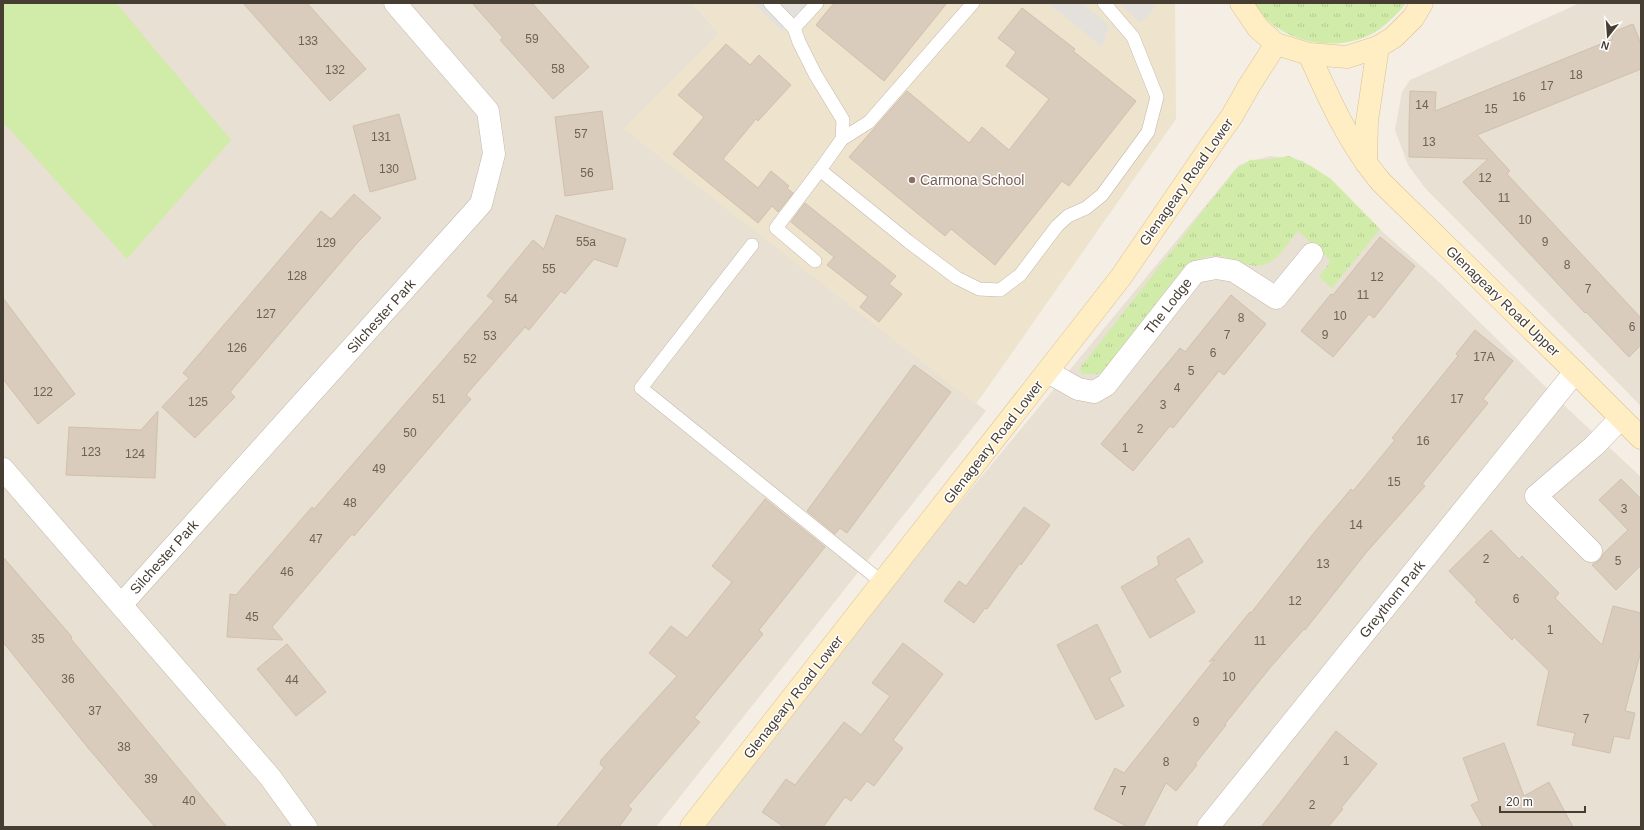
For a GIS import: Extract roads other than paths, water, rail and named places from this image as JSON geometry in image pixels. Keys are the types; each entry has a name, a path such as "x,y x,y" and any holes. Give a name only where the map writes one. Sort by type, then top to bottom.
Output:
{"main road":[{"path":"1241,3 1258,28 1276,44 1309,54 1347,57 1378,47 1394,37 1413,18 1422,3"},
{"name":"Glenageary Road Lower","path":"691,827 1121,277 1232,116 1276,44"},
{"path":"1366,163 1367,121 1378,47"},
{"name":"Glenageary Road Upper","path":"1309,54 1340,122 1366,163 1381,182 1576,372 1641,438"}],"street":[{"name":"Silchester Park","path":"121,605 482,204 494,154 488,111 395,3"},
{"name":"The Lodge","path":"1048,372 1078,389 1094,392 1106,385 1195,272 1216,268 1234,271 1276,298 1312,254"},
{"name":"Greythorn Park","path":"1208,827 1576,372"},
{"path":"1591,551 1536,496 1594,446 1621,418"},
{"name":"Silchester Park","path":"3,469 270,777 306,827"}],"lane":[{"path":"770,3 794,28 799,42 816,74 843,120 842,139"},
{"path":"794,28 817,3"},
{"path":"815,261 776,228 842,139 869,122 973,3"},
{"path":"820,170 909,242 957,278 979,290 1000,290 1020,275 1058,226 1068,216 1086,208 1102,195 1148,132 1157,97 1133,37 1104,3"},
{"path":"752,245 642,388 882,583"}],"place":[{"name":"Carmona School","path":"912,180"}]}
